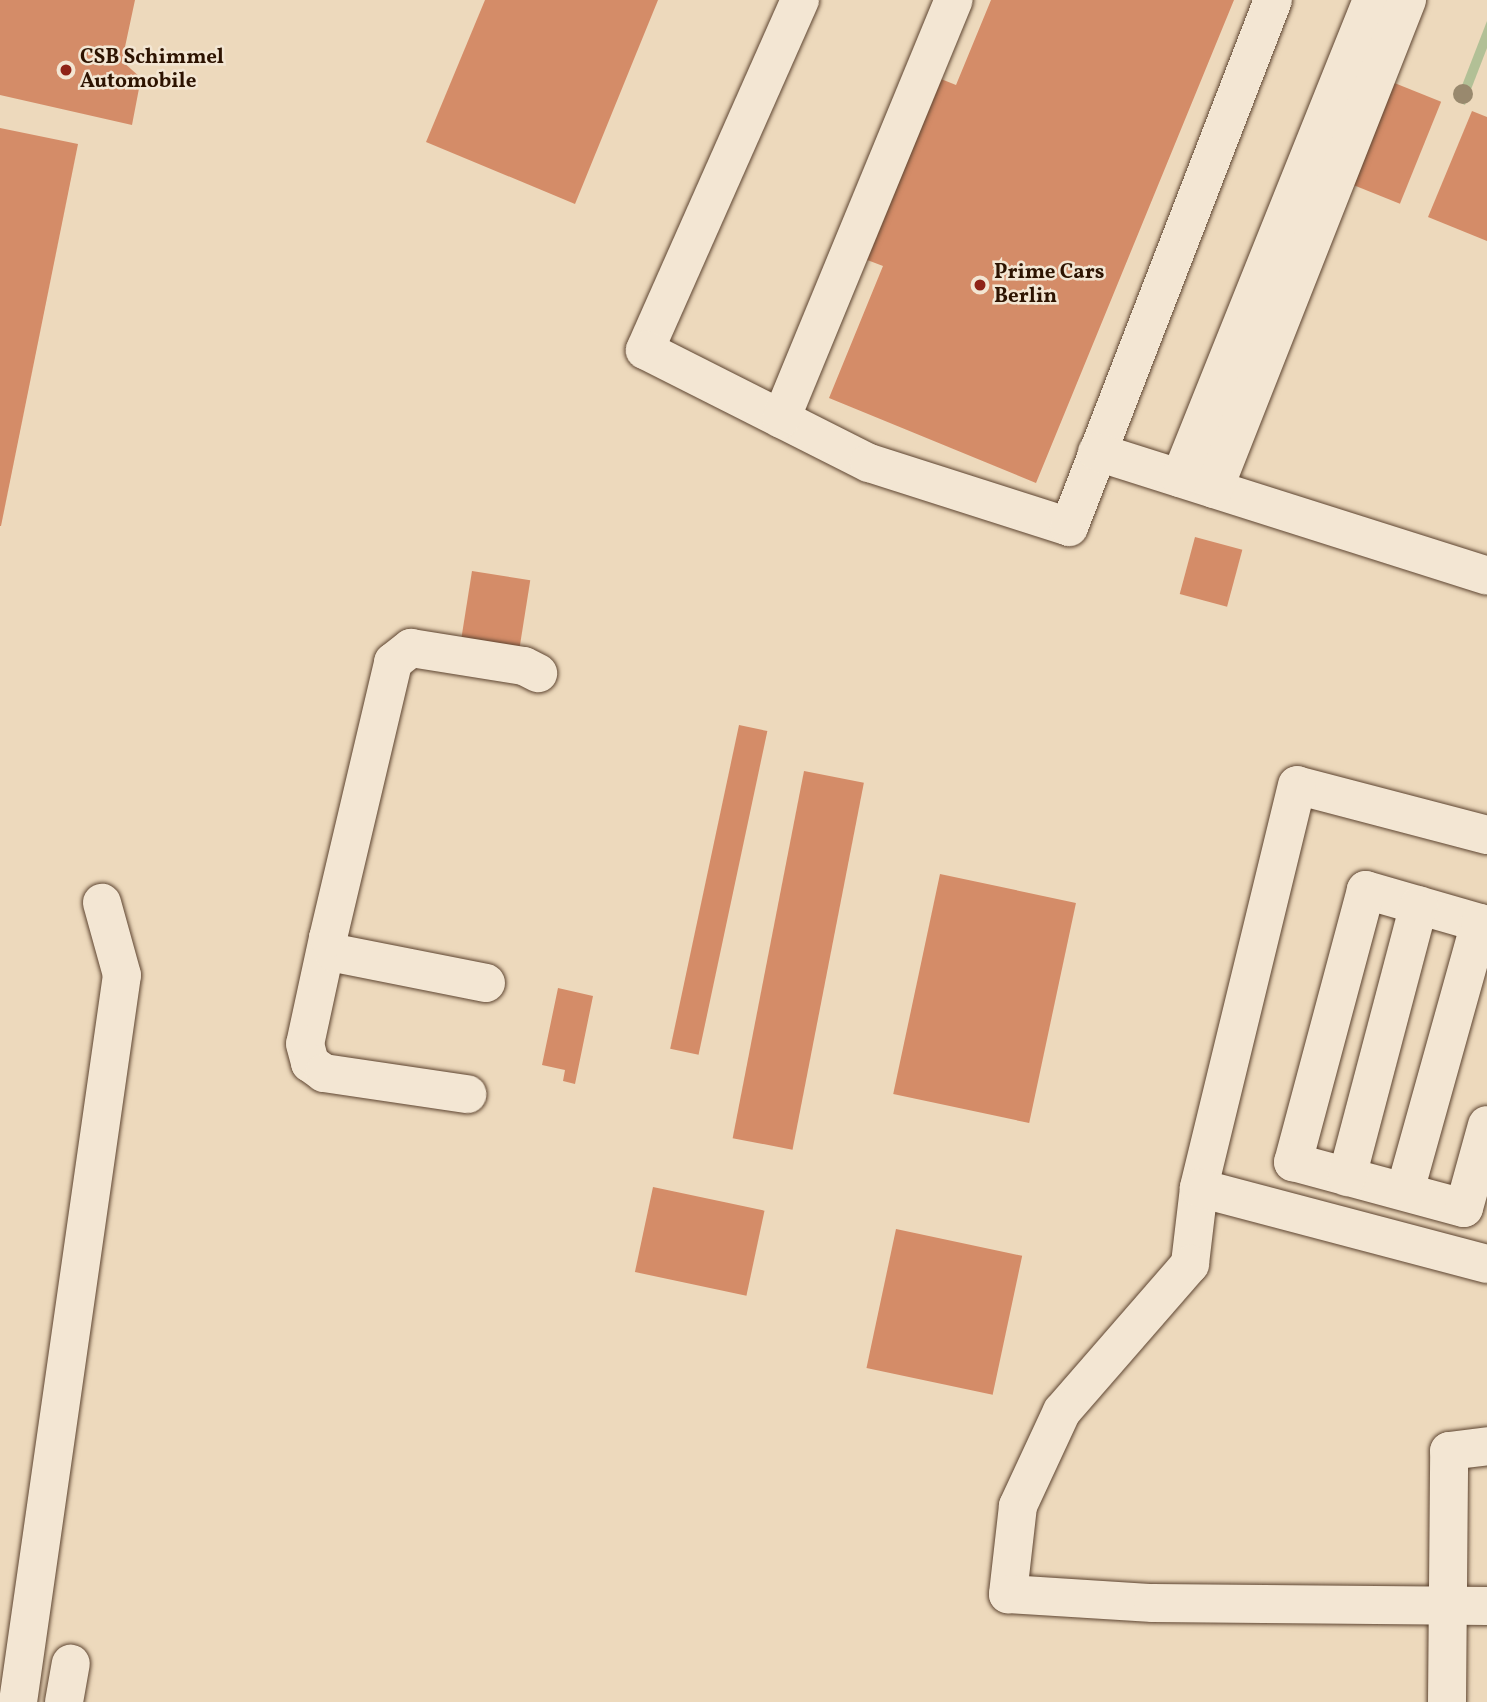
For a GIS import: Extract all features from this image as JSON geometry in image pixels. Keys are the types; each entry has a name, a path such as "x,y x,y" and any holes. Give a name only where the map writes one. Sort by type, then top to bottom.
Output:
{"lane":[{"path":"800,0 645,351 869,463 1069,527 1273,0"},
{"path":"782,419 954,0"},
{"path":"1197,484 1372,0"},
{"path":"1197,484 1408,0"},
{"path":"1097,452 1487,576"},
{"path":"467,1094 324,1073 310,1063 305,1044 393,662 411,648 524,666 538,673"},
{"path":"1487,835 1297,785 1199,1188 1189,1264 1062,1411 1018,1506 1008,1594 1153,1603 1487,1606"},
{"path":"1405,1191 1483,924 1366,890 1293,1162 1464,1208 1487,1125"},
{"path":"18,1702 122,975 102,903"},
{"path":"1347,1177 1419,905"},
{"path":"328,938 334,953 486,983"},
{"path":"1199,1188 1487,1264"},
{"path":"1447,1702 1448,1451 1487,1446"},
{"path":"64,1702 71,1664"}],"green space":[{"path":"1487,21 1487,48 1465,105 1456,101"}],"building":[{"name":"CSB Schimmel Automobile","path":"0,0 135,0 122,61 141,78 132,125 0,95"},
{"path":"485,0 658,0 575,204 426,142"},
{"path":"991,0 1234,0 1036,483 829,398 883,266 862,258 936,77 956,85"},
{"path":"1392,82 1441,102 1400,204 1351,184"},
{"path":"1472,111 1487,117 1487,241 1428,217"},
{"path":"0,128 78,144 1,526 0,526"},
{"path":"1195,537 1242,550 1227,607 1180,594"},
{"path":"472,571 530,580 519,650 461,641"},
{"path":"739,725 767,731 699,1055 670,1049"},
{"path":"804,771 864,783 793,1150 733,1138"},
{"path":"940,874 1076,903 1029,1123 893,1094"},
{"path":"558,988 593,996 575,1084 563,1081 565,1070 542,1065"},
{"path":"653,1187 765,1211 746,1296 635,1272"},
{"path":"896,1229 1022,1256 993,1395 866,1368"}],"place":[{"name":"CSB Schimmel Automobile","path":"66,70"},
{"name":"Prime Cars Berlin","path":"980,285"}]}
